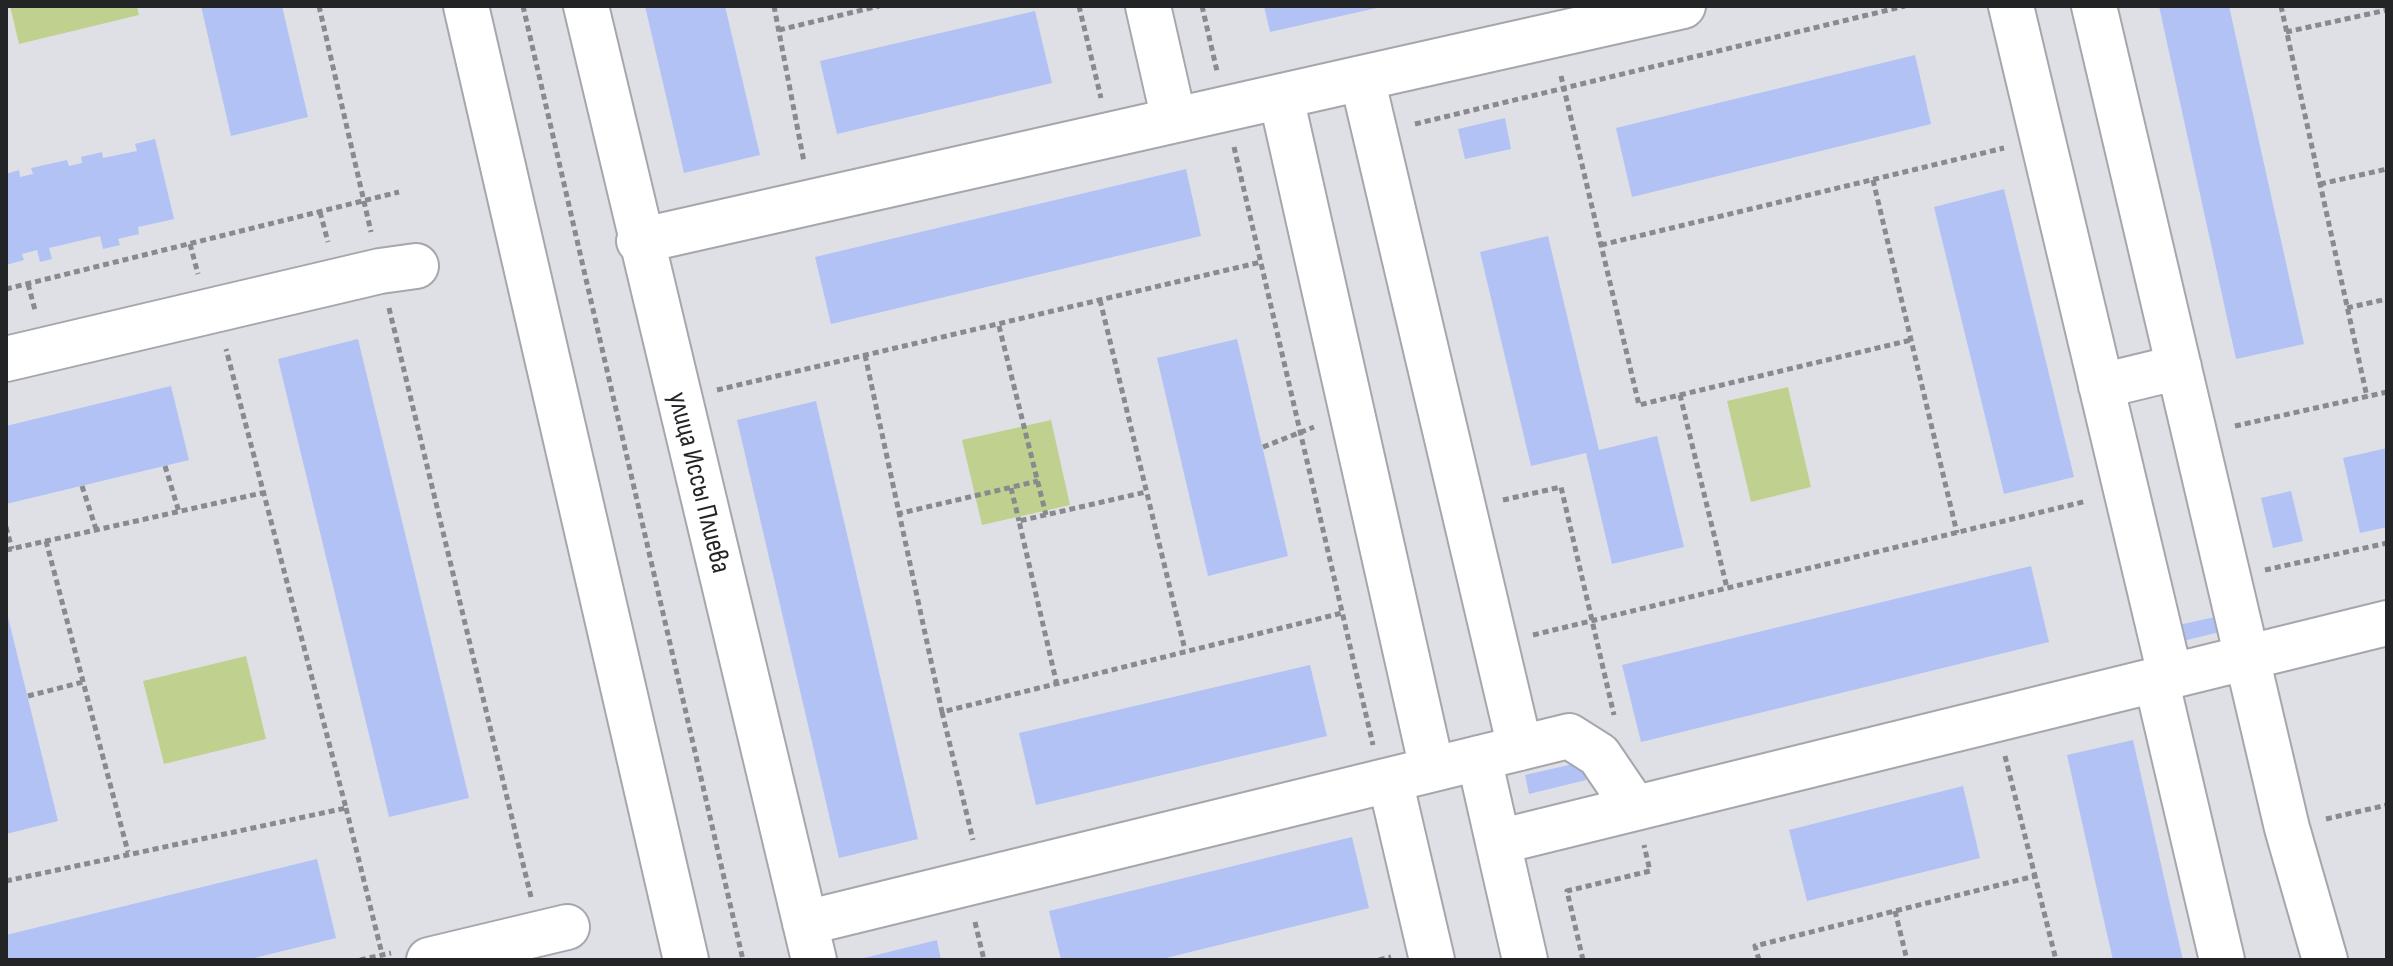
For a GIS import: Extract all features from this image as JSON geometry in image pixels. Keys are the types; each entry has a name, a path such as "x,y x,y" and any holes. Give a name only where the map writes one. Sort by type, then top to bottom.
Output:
{"street":[{"path":"466,6 686,960"},
{"name":"улица Иссы Плиева","path":"586,6 639,241 810,942"},
{"path":"1148,6 1174,120"},
{"path":"639,241 1683,6"},
{"path":"2011,6 2127,492 2222,960"},
{"path":"2094,6 2287,828 2325,960"},
{"path":"1362,78 1496,643 1500,753 1498,842 1525,960"},
{"path":"1281,97 1432,769"},
{"path":"6,359 398,269"},
{"path":"2101,386 2179,367"},
{"path":"1498,842 2387,623"},
{"path":"810,942 982,880 1569,736 1599,755 1635,808"},
{"path":"1385,780 1432,960"},
{"path":"429,960 553,930"}],"path":[{"path":"319,6 364,202 398,269 553,930"},
{"path":"523,6 743,960"},
{"path":"774,6 812,202"},
{"path":"1079,6 1109,135"},
{"path":"1202,6 1342,613 1385,780"},
{"path":"1375,133 1905,6"},
{"path":"2281,6 2367,397"},
{"path":"779,30 874,7"},
{"path":"2286,32 2387,10"},
{"path":"1551,36 1639,405 1911,340"},
{"path":"1601,245 2042,139"},
{"path":"2320,184 2387,169"},
{"path":"1873,180 1957,533"},
{"path":"6,289 399,192"},
{"path":"704,393 1261,262"},
{"path":"2347,308 2387,299"},
{"path":"1100,300 1185,650"},
{"path":"999,326 1046,515"},
{"path":"223,336 383,955"},
{"path":"865,355 897,514 982,880"},
{"path":"2195,435 2387,392"},
{"path":"1680,395 1727,588"},
{"path":"1263,447 1299,431 1354,417"},
{"path":"165,466 179,512"},
{"path":"897,514 1038,481"},
{"path":"82,486 96,529"},
{"path":"1491,502 1561,487 1615,720"},
{"path":"1011,488 1057,685"},
{"path":"1019,521 1146,492"},
{"path":"1496,643 2127,492"},
{"path":"6,527 9,550 262,493"},
{"path":"46,541 128,852"},
{"path":"2229,578 2387,543"},
{"path":"942,712 1342,613"},
{"path":"28,696 83,682"},
{"path":"1996,718 2056,960"},
{"path":"2287,828 2387,805"},
{"path":"6,881 128,852 346,808"},
{"path":"1583,960 1567,891 1650,871 1635,808"},
{"path":"1759,960 1755,946 2035,876"},
{"path":"1895,911 1907,960"}],"green space":[{"path":"10,6 137,6 139,15 19,44"},
{"path":"1788,387 1811,487 1751,502 1727,401"},
{"path":"1051,420 1070,505 982,525 962,440"},
{"path":"246,656 266,739 164,764 143,681"}],"building":[{"path":"201,6 282,6 308,117 231,136"},
{"path":"645,6 725,6 760,155 684,173"},
{"path":"1264,6 1381,6 1381,7 1270,32"},
{"path":"2159,6 2229,6 2304,344 2236,359"},
{"path":"1035,11 1052,83 837,134 820,61"},
{"path":"1915,55 1931,124 1632,197 1616,128"},
{"path":"1505,118 1511,149 1465,159 1458,129"},
{"path":"155,139 174,219 138,227 139,234 118,239 120,245 103,249 100,236 49,248 52,259 40,262 37,250 22,254 24,260 6,265 6,174 19,170 20,177 33,174 31,168 67,160 69,166 82,163 81,157 102,152 103,158 137,151 135,144"},
{"path":"1186,169 1201,236 831,324 815,257"},
{"path":"2004,189 2074,477 2004,494 1934,207"},
{"path":"1548,236 1599,450 1657,436 1684,547 1612,564 1586,453 1531,466 1480,252"},
{"path":"358,339 469,798 389,817 278,359"},
{"path":"1237,339 1288,556 1208,576 1157,358"},
{"path":"171,386 189,460 6,504 6,426"},
{"path":"816,401 918,839 839,858 737,420"},
{"path":"2387,448 2387,527 2360,533 2343,458"},
{"path":"2291,491 2303,541 2273,548 2261,498"},
{"path":"2031,566 2049,642 1641,742 1622,665"},
{"path":"6,609 58,821 6,834"},
{"path":"2228,614 2232,629 2183,641 2179,625"},
{"path":"1310,665 1327,736 1036,805 1019,733"},
{"path":"2133,740 2183,960 2113,960 2102,912 2067,755"},
{"path":"1582,762 1586,780 1529,794 1525,775"},
{"path":"1963,786 1980,858 1807,901 1789,830"},
{"path":"1352,837 1369,908 1158,960 1061,960 1049,911"},
{"path":"317,859 336,938 246,960 6,960 6,935"},
{"path":"937,940 941,960 860,960 860,959"}]}
